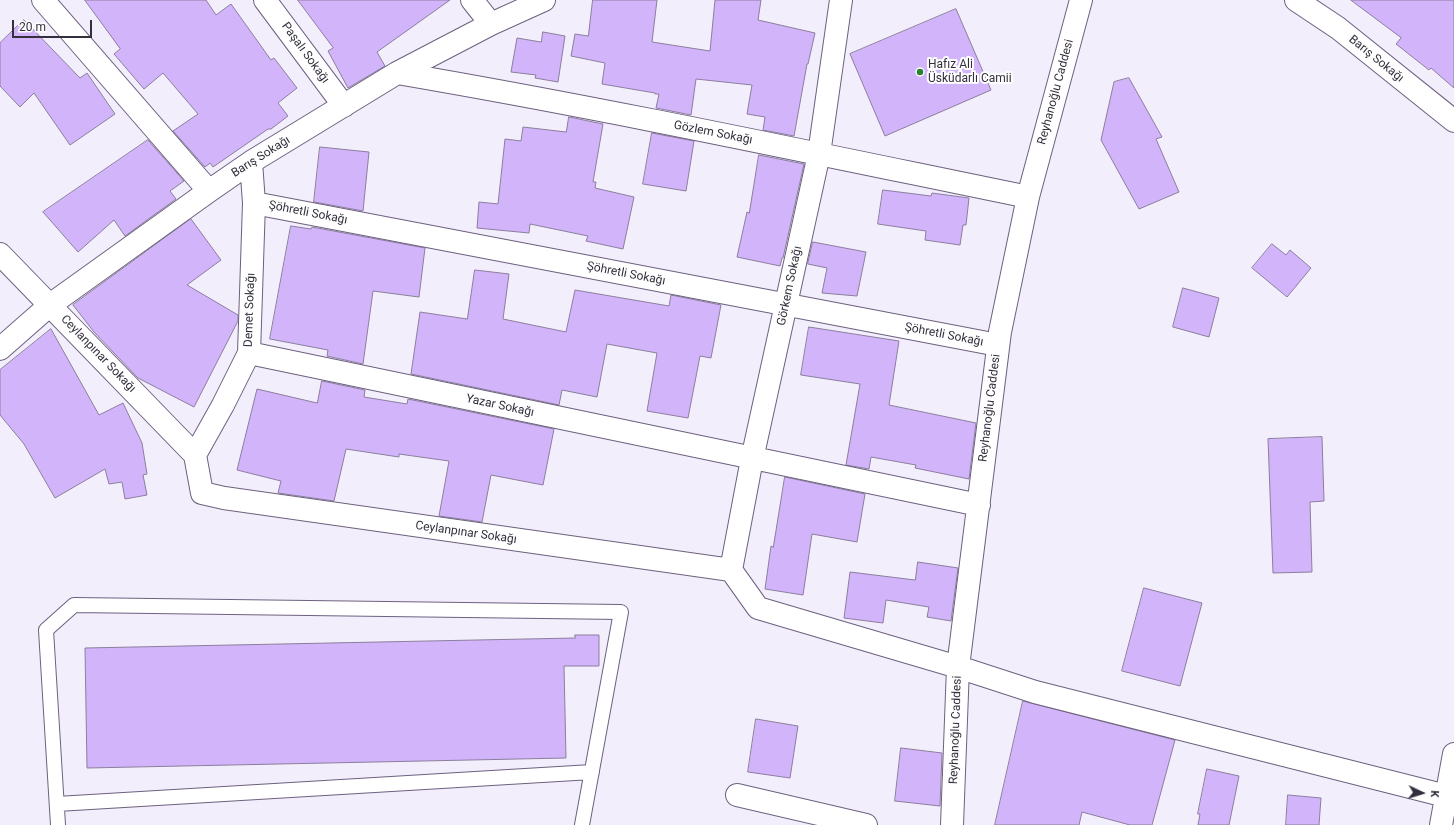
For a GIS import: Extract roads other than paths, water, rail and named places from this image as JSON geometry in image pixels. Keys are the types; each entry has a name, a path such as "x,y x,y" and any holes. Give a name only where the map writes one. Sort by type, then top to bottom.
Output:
{"street":[{"path":"43,0 209,191"},
{"name":"Paşalı Sokağı","path":"265,0 344,106"},
{"path":"472,0 491,24"},
{"name":"Barış Sokağı","path":"0,349 50,305 251,162 397,73 491,24 544,0"},
{"name":"Görkem Sokağı","path":"731,570 752,459 819,154 841,0"},
{"name":"Reyhanoğlu Caddesi","path":"952,825 958,668 998,345 1028,198 1081,0"},
{"name":"Barış Sokağı","path":"1296,0 1338,28 1454,121"},
{"name":"Gözlem Sokağı","path":"397,73 508,92 819,154 1028,198"},
{"name":"Demet Sokağı","path":"195,455 223,405 249,353 254,203 251,162"},
{"name":"Şöhretli Sokağı","path":"254,203 998,345"},
{"name":"Ceylanpınar Sokağı","path":"0,254 195,455 202,493 224,498 731,570"},
{"name":"Yazar Sokağı","path":"249,353 752,459 979,505"},
{"path":"731,570 758,608 1035,692 1450,797"},
{"path":"1442,825 1450,797 1454,754"},
{"path":"737,795 866,825"}],"lane":[{"path":"58,825 46,630 74,605 621,612 582,825"},
{"path":"56,804 592,772"}],"place":[{"name":"Hafız Ali Üsküdarlı Camii","path":"920,72"}]}
